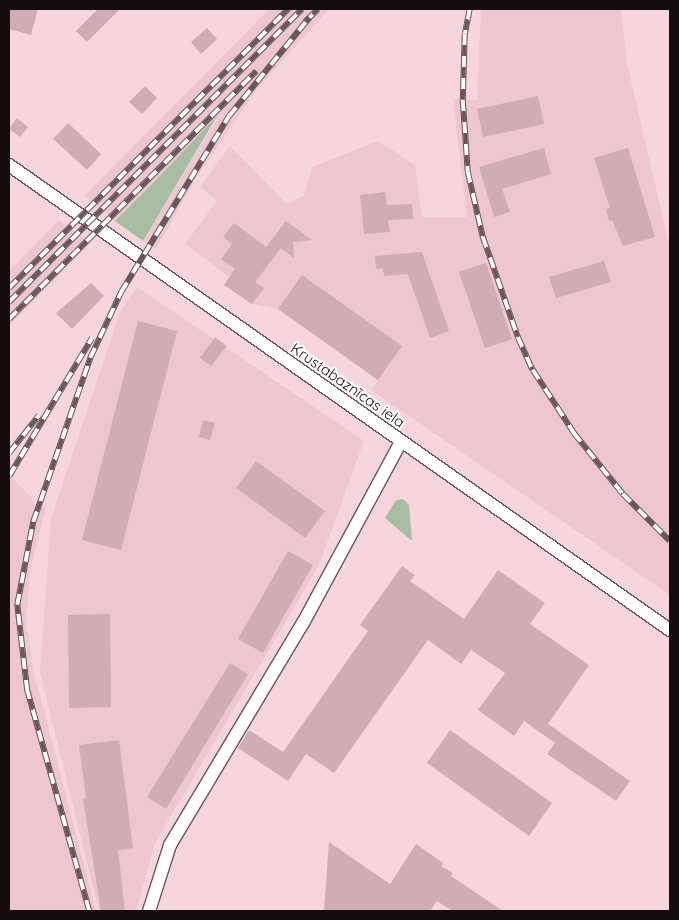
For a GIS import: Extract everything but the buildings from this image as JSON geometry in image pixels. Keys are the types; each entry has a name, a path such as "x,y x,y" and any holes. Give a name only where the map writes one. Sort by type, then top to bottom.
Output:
{"street":[{"name":"Krustabaznīcas iela","path":"9,165 400,442 670,630"},
{"path":"149,911 170,845 303,623 400,442"}],"shaded area":[{"path":"269,9 329,9 257,89 194,181 156,249 143,241 218,117 115,221 85,195"},
{"path":"481,9 621,9 627,63 670,249 670,595 371,390 378,380 279,309 252,304 224,285 229,277 185,244 217,201 200,187 230,146 287,204 304,196 312,167 378,141 415,165 422,217 467,217 453,99 477,100"},
{"path":"59,220 90,243 9,326 9,271"},
{"path":"137,287 364,441 319,565 155,843 136,911 99,911 40,672 51,518 120,312"},
{"path":"9,475 33,499 33,504 46,508 30,572 26,622 34,673 96,911 9,911"}],"green space":[{"path":"217,116 143,241 115,221 157,179"},
{"path":"403,499 409,505 412,541 385,518 396,500"}],"railway":[{"path":"9,288 288,9"},
{"path":"9,302 302,9"},
{"path":"305,22 318,9"},
{"path":"470,9 465,34 463,100 468,172 483,237 518,337 533,370 574,433 623,494 670,541"},
{"path":"89,911 27,691 17,605 33,522 90,358 121,292 229,116 309,18"},
{"path":"9,319 256,71"},
{"path":"9,476 92,338"},
{"path":"9,453 39,415"}]}
